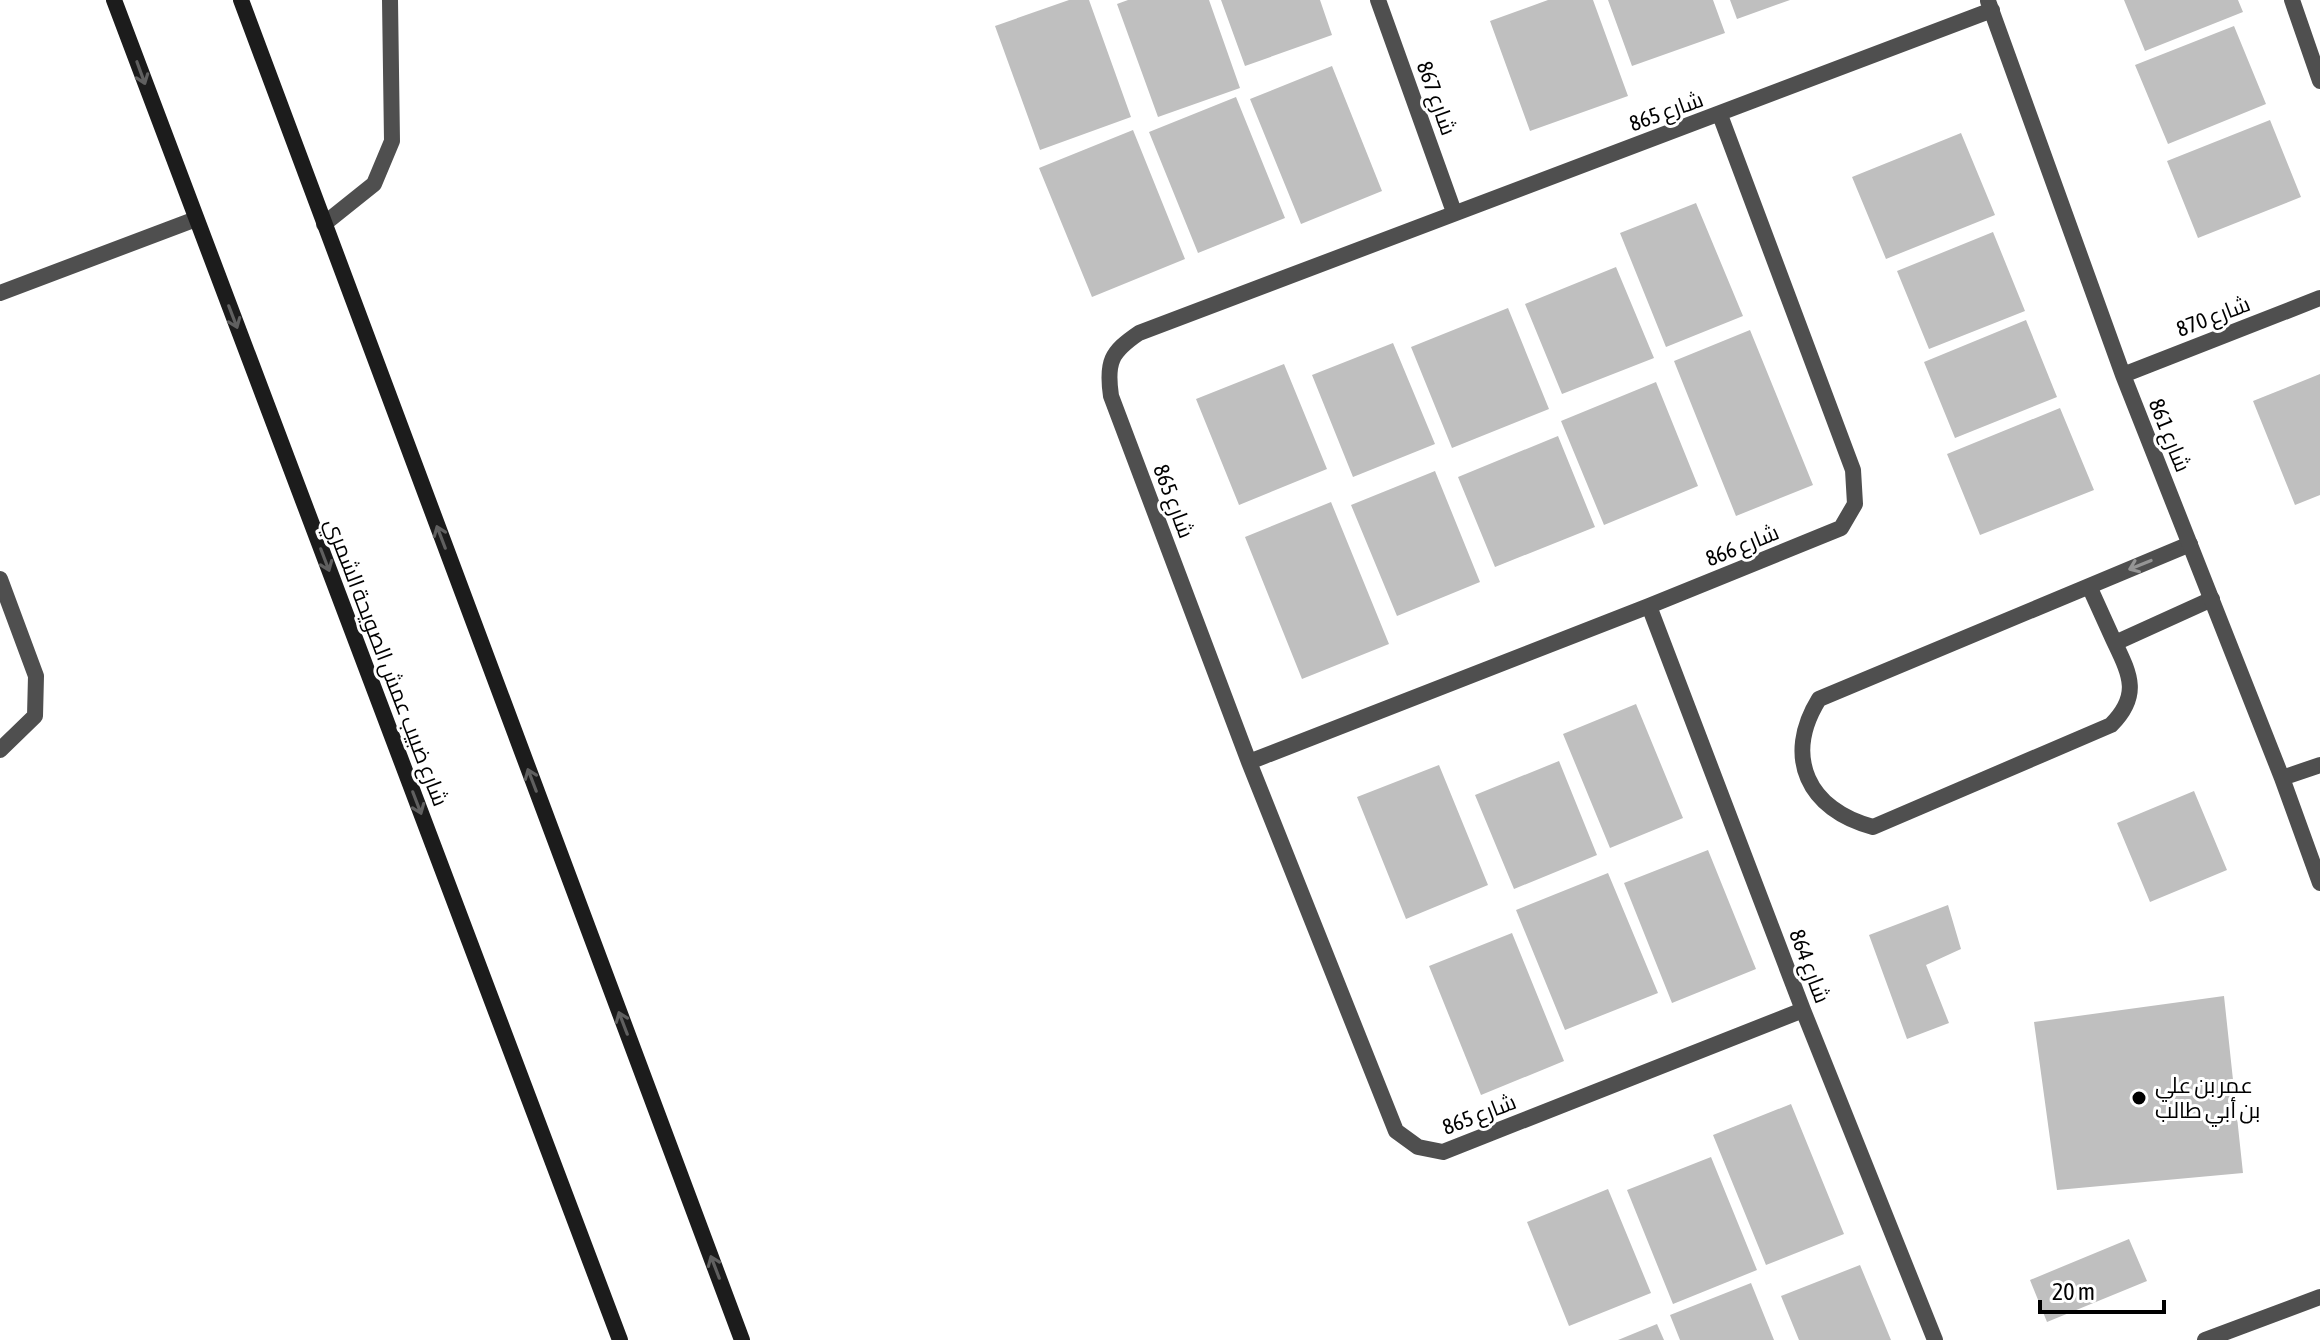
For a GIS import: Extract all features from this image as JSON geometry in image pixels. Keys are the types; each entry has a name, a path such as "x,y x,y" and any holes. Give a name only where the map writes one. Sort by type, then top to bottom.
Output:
{"street":[{"name":"شارع ضبيب عمش الصويحة الشمري","path":"114,0 620,1340"},
{"path":"241,0 742,1340"},
{"path":"324,224 374,184 392,141 390,0"},
{"name":"شارع 867","path":"1378,0 1454,212"},
{"path":"2292,0 2320,81"},
{"name":"شارع 865","path":"1803,1010 1443,1152 1418,1147 1396,1131 1249,762 1111,396 1108,375 1111,360 1121,345 1139,333 1454,212 1720,115 1990,5"},
{"name":"شارع 861","path":"1990,5 2123,375 2282,778 2320,883"},
{"name":"شارع 866","path":"1249,762 1841,528 1855,504 1853,470 1720,115"},
{"path":"0,293 196,219"},
{"name":"شارع 870","path":"2123,375 2320,298"},
{"path":"2089,586 2130,678 2128,701 2122,715 2111,725 1873,827 1851,821 1832,810 1817,794 1807,774 1802,753 1803,734 1809,715 1819,699 2089,586 2190,544"},
{"path":"0,579 36,676 35,716 0,750"},
{"path":"2115,643 2212,599"},
{"name":"شارع 864","path":"1649,606 1803,1010 1935,1340"},
{"path":"2282,778 2320,765"},
{"path":"2205,1340 2320,1297"}],"building":[{"path":"1069,0 1089,0 1131,117 1040,150 995,26"},
{"path":"1128,0 1209,0 1240,88 1158,117 1117,4"},
{"path":"1221,0 1320,0 1332,35 1245,66"},
{"path":"1548,0 1593,0 1628,96 1530,131 1490,21"},
{"path":"1608,0 1713,0 1725,33 1632,66"},
{"path":"1730,0 1790,0 1737,19"},
{"path":"2124,0 2238,0 2243,12 2145,51"},
{"path":"2234,26 2266,104 2168,144 2135,65"},
{"path":"1332,66 1382,191 1301,224 1250,99"},
{"path":"1236,97 1285,218 1198,253 1149,132"},
{"path":"2270,120 2301,197 2198,238 2167,161"},
{"path":"1133,130 1185,259 1092,297 1039,168"},
{"path":"1961,133 1995,215 1886,259 1852,177"},
{"path":"1696,203 1743,316 1666,347 1620,233"},
{"path":"1993,232 2025,311 1929,349 1897,271"},
{"path":"1616,267 1654,358 1562,394 1525,304"},
{"path":"1508,308 1549,409 1452,448 1411,347"},
{"path":"2026,320 2057,397 1955,438 1924,362"},
{"path":"1750,330 1813,485 1736,516 1674,361"},
{"path":"1393,343 1435,444 1353,477 1312,375"},
{"path":"1284,364 1327,469 1239,505 1196,399"},
{"path":"2320,374 2320,495 2295,505 2253,401"},
{"path":"1656,382 1698,486 1604,525 1561,421"},
{"path":"2060,408 2094,490 1980,535 1947,454"},
{"path":"1558,436 1595,527 1495,567 1458,477"},
{"path":"1435,471 1480,582 1397,616 1351,505"},
{"path":"1331,502 1389,644 1302,679 1245,537"},
{"path":"1636,704 1683,818 1610,848 1563,734"},
{"path":"1559,761 1597,855 1514,889 1475,795"},
{"path":"1439,765 1488,885 1406,919 1357,797"},
{"path":"2194,791 2227,870 2150,902 2117,823"},
{"path":"1708,850 1756,969 1672,1003 1624,883"},
{"path":"1608,873 1658,993 1565,1030 1516,910"},
{"path":"1948,905 1961,949 1926,965 1949,1023 1907,1039 1869,935"},
{"path":"1512,933 1564,1061 1481,1095 1429,966"},
{"name":"عمر بن علي بن أبي طالب","path":"2224,996 2243,1173 2057,1190 2034,1022"},
{"path":"1791,1104 1844,1234 1766,1265 1713,1135"},
{"path":"1711,1157 1757,1270 1673,1304 1627,1190"},
{"path":"1608,1189 1651,1293 1569,1326 1527,1222"},
{"path":"2129,1239 2147,1281 2047,1322 2030,1280"},
{"path":"1860,1265 1891,1340 1799,1340 1781,1296"},
{"path":"1751,1283 1774,1340 1680,1340 1670,1315"},
{"path":"1657,1324 1664,1340 1618,1340"}],"place":[{"name":"عمر بن علي بن أبي طالب","path":"2139,1098"}]}
